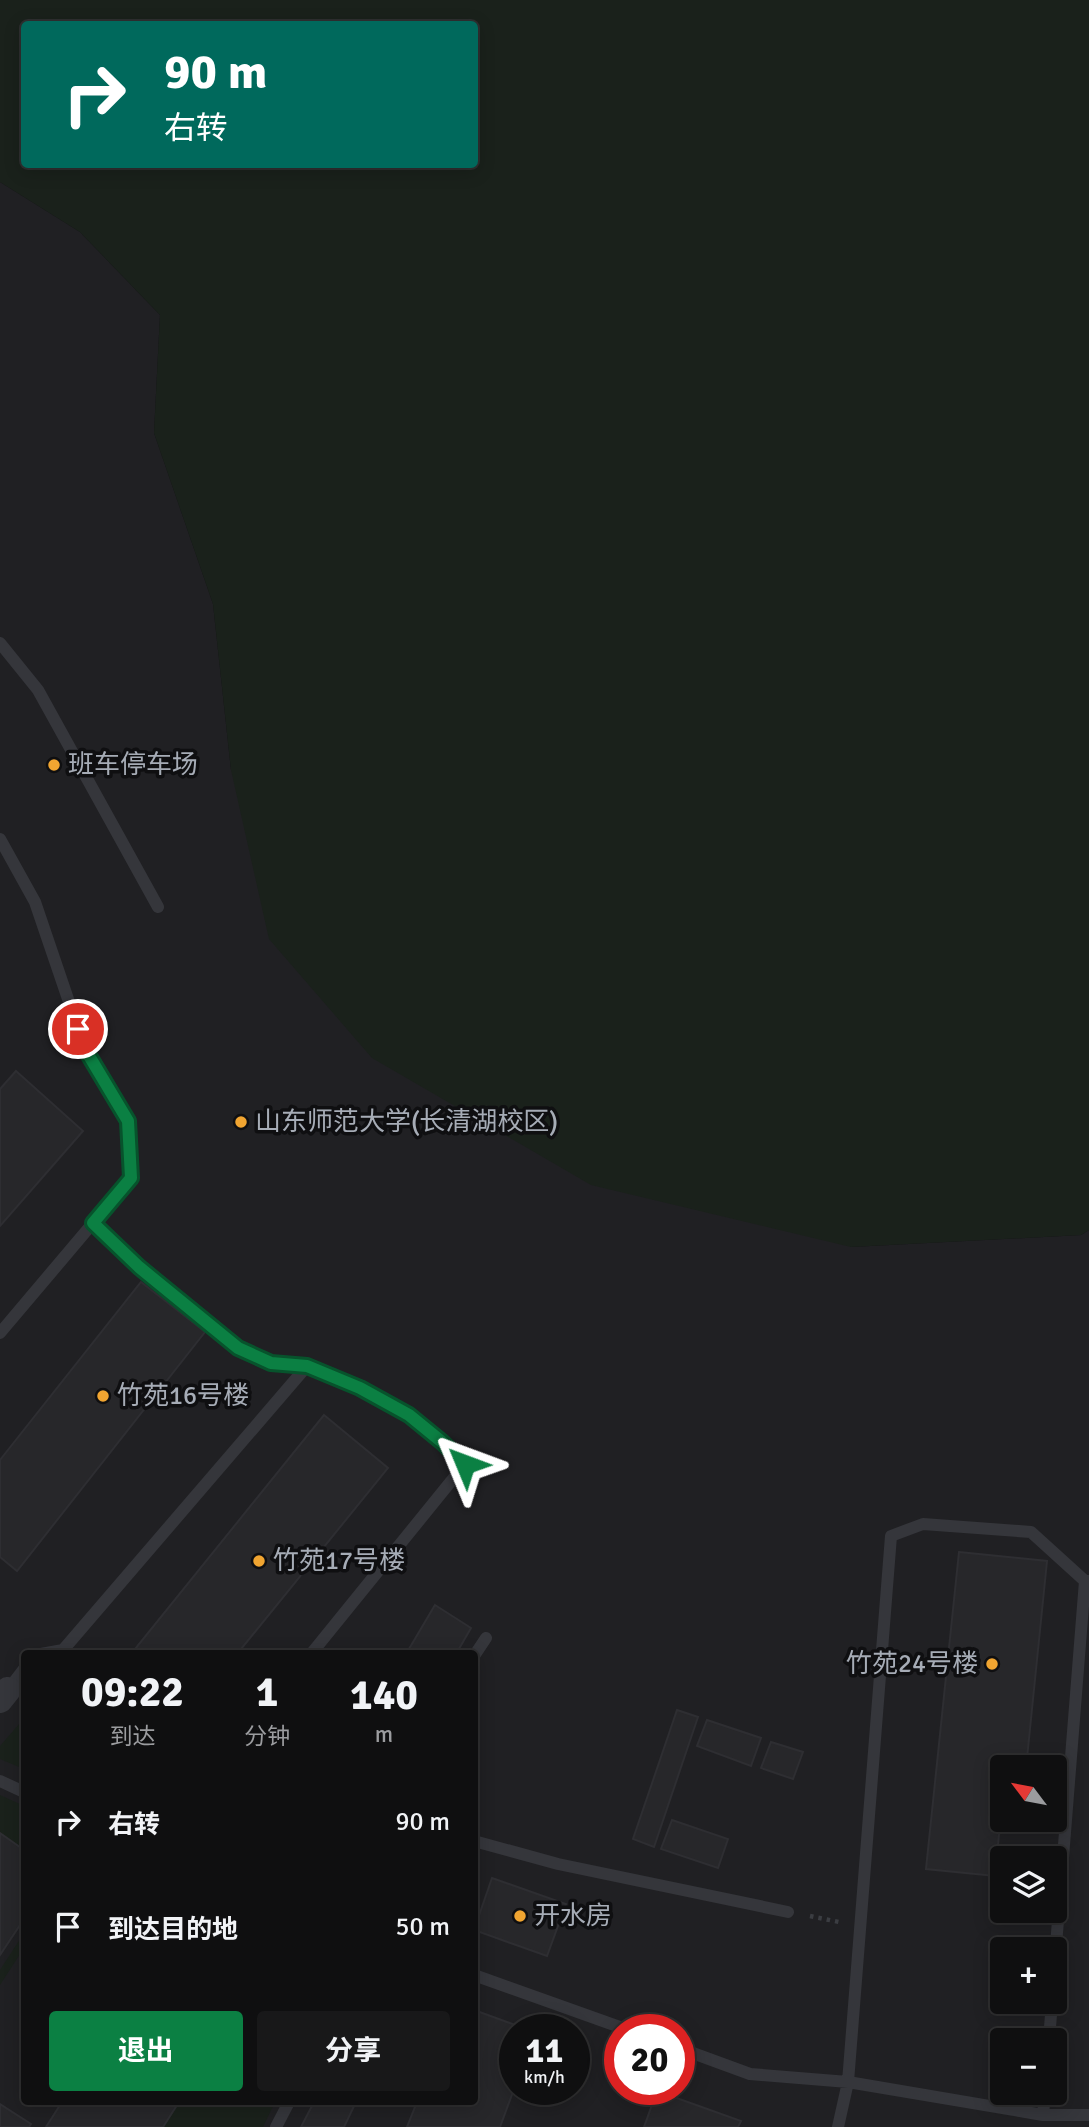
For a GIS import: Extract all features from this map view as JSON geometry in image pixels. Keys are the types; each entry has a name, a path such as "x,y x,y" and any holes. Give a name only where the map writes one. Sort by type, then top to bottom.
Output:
{"lane":[{"path":"0,643 38,690 158,907"},
{"path":"0,839 35,902 85,1049 128,1121 131,1178 0,1333"},
{"path":"93,1223 139,1267 238,1348 271,1363 307,1366 360,1388 409,1415 465,1464 314,1650"},
{"path":"63,1650 307,1366"},
{"path":"838,2127 848,2082 891,1536 923,1524 1031,1532 1087,1581 1057,1937"},
{"path":"478,1650 485,1638"},
{"path":"6,1691 21,1673"},
{"path":"0,1781 21,1791"},
{"path":"478,1842 558,1864 788,1912"},
{"path":"478,1976 604,2021"},
{"path":"695,2054 750,2074 848,2082 1043,2115 1089,2115"},
{"path":"276,2127 287,2105"},
{"path":"1043,2115 1044,2105"}],"path":[{"path":"788,1912 860,1927"}],"shaded area":[{"path":"0,0 1089,0 1089,1230 1081,1235 851,1247 591,1185 372,1058 269,939 231,770 213,604 154,433 160,315 80,232 0,182"},
{"name":"山东师范大学(长清湖校区)","path":"0,182 80,232 160,315 154,433 213,604 231,770 851,1247 1081,1235 1089,1230 1089,2127 0,2127"},
{"path":"21,1724 21,1768 0,1759 0,1746"},
{"path":"0,1795 21,1805 21,1848 0,1833"},
{"path":"21,1938 21,1953 0,1985 0,1970"},
{"path":"177,2105 274,2105 263,2127 163,2127"}],"building":[{"path":"16,1071 83,1131 0,1226 0,1089"},
{"name":"竹苑16号楼","path":"141,1282 205,1332 17,1571 0,1557 0,1460"},
{"name":"竹苑17号楼","path":"324,1415 388,1468 240,1650 134,1650"},
{"name":"竹苑24号楼","path":"959,1552 1047,1561 1027,1755 990,1755 990,1832 999,1832 998,1846 990,1846 990,1875 926,1869"},
{"path":"435,1605 471,1628 458,1650 408,1650"},
{"path":"677,1710 698,1717 654,1847 633,1839"},
{"path":"707,1720 761,1738 751,1766 697,1746"},
{"path":"771,1742 803,1752 793,1779 761,1768"},
{"path":"672,1820 728,1839 718,1868 661,1849"},
{"path":"0,1833 21,1848 21,1924 0,1955"},
{"name":"开水房","path":"492,1878 566,1904 547,1956 478,1931 478,1918"},
{"path":"478,2011 499,2019 499,2105 508,2105 500,2127 407,2127 416,2105 478,2105"},
{"path":"0,2104 31,2124 29,2127 0,2127"},
{"path":"60,2105 177,2105 163,2127 46,2127"},
{"path":"312,2105 355,2105 344,2127 301,2127"},
{"path":"652,2105 695,2105 741,2121 738,2127 644,2127"}],"place":[{"name":"班车停车场","path":"54,765"},
{"name":"山东师范大学(长清湖校区)","path":"241,1122"},
{"name":"竹苑16号楼","path":"103,1396"},
{"name":"竹苑17号楼","path":"259,1561"},
{"name":"竹苑24号楼","path":"992,1664"},
{"name":"开水房","path":"520,1916"}],"route":[{"path":"78,1029 85,1049 128,1121 131,1178 93,1223 139,1267 238,1348 271,1363 307,1366 360,1388 409,1415 465,1464"}]}
